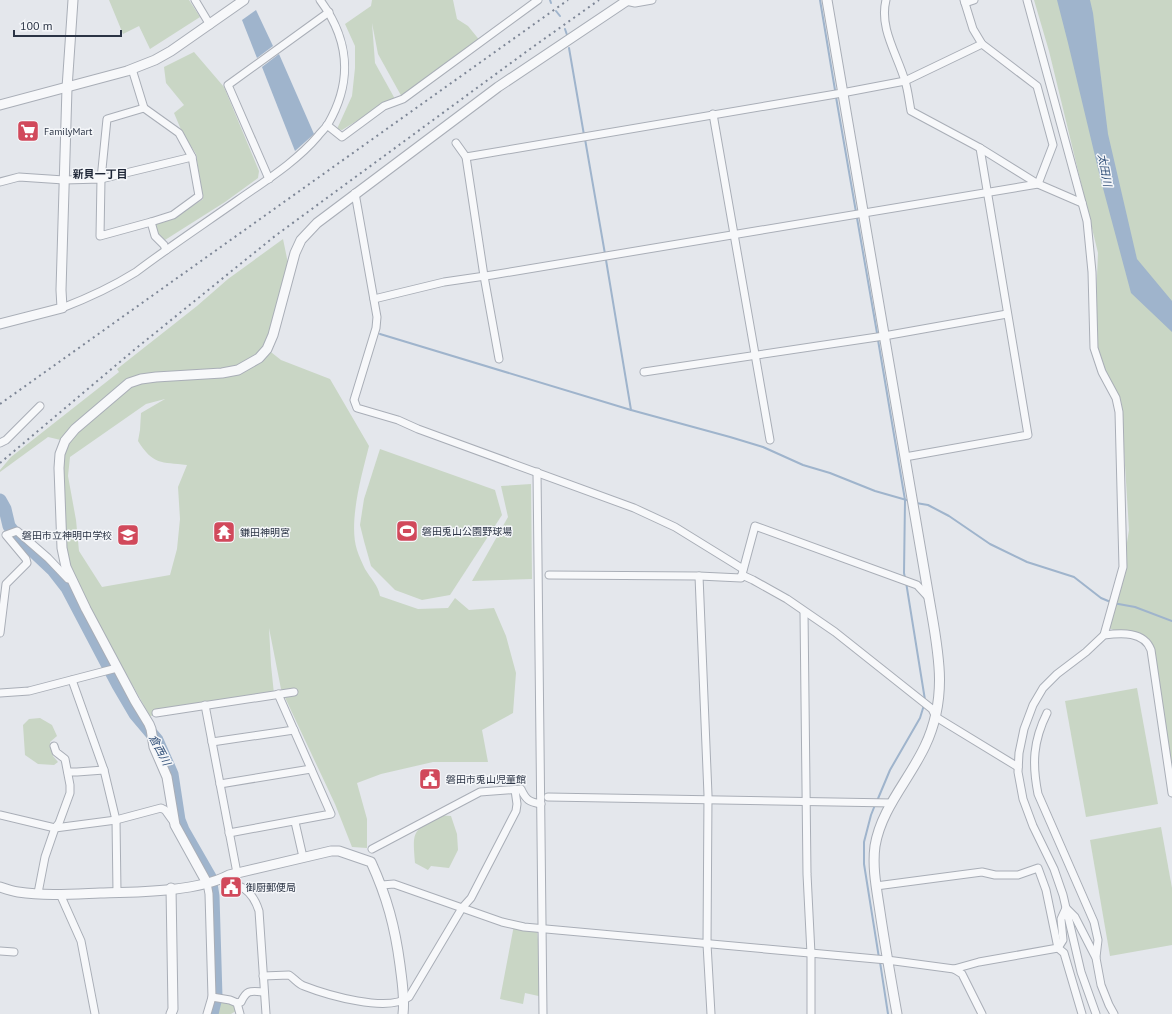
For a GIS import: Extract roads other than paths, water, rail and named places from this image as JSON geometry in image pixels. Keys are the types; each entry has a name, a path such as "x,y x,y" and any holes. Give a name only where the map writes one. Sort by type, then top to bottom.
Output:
{"street":[{"path":"62,308 61,290 67,88 73,0"},
{"path":"195,0 210,25"},
{"path":"0,105 67,88 132,69 155,60 210,25 244,0"},
{"path":"0,324 62,308 84,300 116,285 268,178 312,143 328,125 342,90 345,62 340,36 329,12 320,0"},
{"path":"328,125 342,137 384,106 403,99 538,0"},
{"path":"175,825 167,777 154,747 151,729 117,668 71,579 64,562 58,468 60,454 65,442 75,429 130,383 141,379 156,377 222,373 238,370 259,358 267,349 273,335 301,240 317,223 498,87 627,0 635,3 652,0"},
{"path":"827,0 929,598 940,673 940,688 936,717 925,747 883,820 875,847 874,864 876,886 897,1014"},
{"path":"886,0 885,19 887,32 905,81 911,111 980,148 1038,184 1082,203"},
{"path":"974,0 964,1 973,29 982,44 1037,86 1053,145 1038,184"},
{"path":"1027,0 1087,221 1091,258 1094,348 1102,372 1116,398 1120,429 1123,567 1104,635 1086,652 1057,674 1042,688 1032,705 1024,729 1018,767 1024,799 1033,826 1054,869 1063,895 1081,972 1096,1014"},
{"path":"268,178 228,85 329,12"},
{"path":"466,157 905,81 982,44"},
{"path":"132,69 144,108 179,133 192,157 199,196 172,215 100,236 101,179 107,119 144,108"},
{"path":"713,114 770,440"},
{"path":"456,143 466,157 484,276 499,359"},
{"path":"905,456 1028,435 980,148"},
{"path":"0,182 19,177 64,180 101,179 192,157"},
{"path":"374,299 444,282 1038,184"},
{"path":"355,193 377,317 376,328 354,400 357,408 398,420 418,429 634,508 675,527 753,580 787,599 835,632 932,709 936,717 1018,767"},
{"path":"151,222 156,236 164,245 166,250"},
{"path":"644,372 884,336 1007,314"},
{"path":"0,443 6,440 40,406"},
{"path":"537,472 543,1014"},
{"path":"549,575 699,576 740,578 755,526 917,585 929,598"},
{"path":"0,633 6,584 28,563 6,536 17,531 48,558 68,579 71,579"},
{"path":"699,576 708,800 707,944 711,1014"},
{"path":"804,612 807,874 811,1014"},
{"path":"1104,635 1130,634 1149,644 1172,793"},
{"path":"0,693 30,691 117,668"},
{"path":"72,680 104,770 116,820 117,892"},
{"path":"156,713 294,692"},
{"path":"229,833 295,822 331,814 278,694"},
{"path":"205,705 237,873"},
{"path":"1047,713 1039,728 1035,750 1034,775 1038,794 1094,922 1098,940 1096,958"},
{"path":"212,742 294,730"},
{"path":"38,893 46,857 55,828 59,823 70,792 65,759 56,752 54,746"},
{"path":"220,784 311,769"},
{"path":"68,772 104,770"},
{"path":"372,849 480,792 521,789 525,798 529,802 541,804"},
{"path":"263,976 289,975 302,986 318,992 381,1004 404,1000 409,997 462,908 471,898 516,811 516,790"},
{"path":"548,797 892,803"},
{"path":"0,815 55,828 116,820 161,808 165,810 207,883 209,894 212,997 207,1014"},
{"path":"295,822 303,857"},
{"path":"0,887 17,892 60,894 171,888 207,883 237,873 303,857 331,851 339,851 371,862 382,886 389,907 396,939 404,1000 403,1014"},
{"path":"876,886 982,872 995,875 1018,875 1038,868 1046,890 1058,948 1064,953 1079,1013"},
{"path":"219,880 248,890 256,901 259,911 266,1014"},
{"path":"382,886 394,884 502,922 524,927 887,960 954,969 979,962 1058,948 1063,940 1061,919 1066,908"},
{"path":"171,888 173,976 173,1009 171,1014"},
{"path":"60,894 81,941 95,1014"},
{"path":"1066,908 1075,917 1096,958 1101,985 1114,1014"},
{"path":"0,951 14,952"},
{"path":"954,969 962,974 982,1014"},
{"path":"237,1003 241,1002 245,994 249,991 264,992"},
{"path":"212,997 230,1000 237,1003"},
{"path":"237,1003 240,1014"}],"water":[{"name":"太田川","path":"1057,0 1090,0 1093,13 1108,134 1137,259 1172,301 1172,332 1131,293 1100,177"},
{"path":"256,10 273,46 257,58 242,20"},
{"path":"279,54 314,134 295,151 262,67"}],"waterway":[{"path":"820,0 835,90"},
{"path":"556,11 560,16"},
{"path":"565,29 567,35"},
{"path":"569,48 584,135"},
{"path":"836,97 856,212"},
{"path":"585,139 605,254"},
{"path":"857,218 877,333"},
{"path":"606,260 631,410"},
{"path":"380,334 631,410 763,447 803,465 830,473 875,491 910,501"},
{"path":"878,340 905,500 905,578"},
{"name":"倉西川","path":"0,500 5,509 9,526 16,535 53,570 67,588 135,714 157,740 172,774 179,820 183,830 210,877 213,896 216,997 212,1014"},
{"path":"916,503 928,505 949,516 990,544 1027,562 1074,577 1101,598 1113,603 1135,607 1172,621"},
{"path":"906,582 925,700"},
{"path":"877,801 890,770 920,718 924,705"},
{"path":"875,805 864,842 864,864 879,958"},
{"path":"880,962 888,1014"}],"railway":[{"path":"0,404 568,0"},
{"path":"0,463 134,350 275,236 599,0"}],"place":[{"name":"FamilyMart","path":"28,131"},
{"name":"磐田兎山公園野球場","path":"407,531"},
{"name":"鎌田神明宮","path":"224,532"},
{"name":"磐田市立神明中学校","path":"128,535"},
{"name":"磐田市兎山児童館","path":"430,779"},
{"name":"御厨郵便局","path":"231,887"}],"district":[{"name":"新貝一丁目","path":"100,174"}]}
